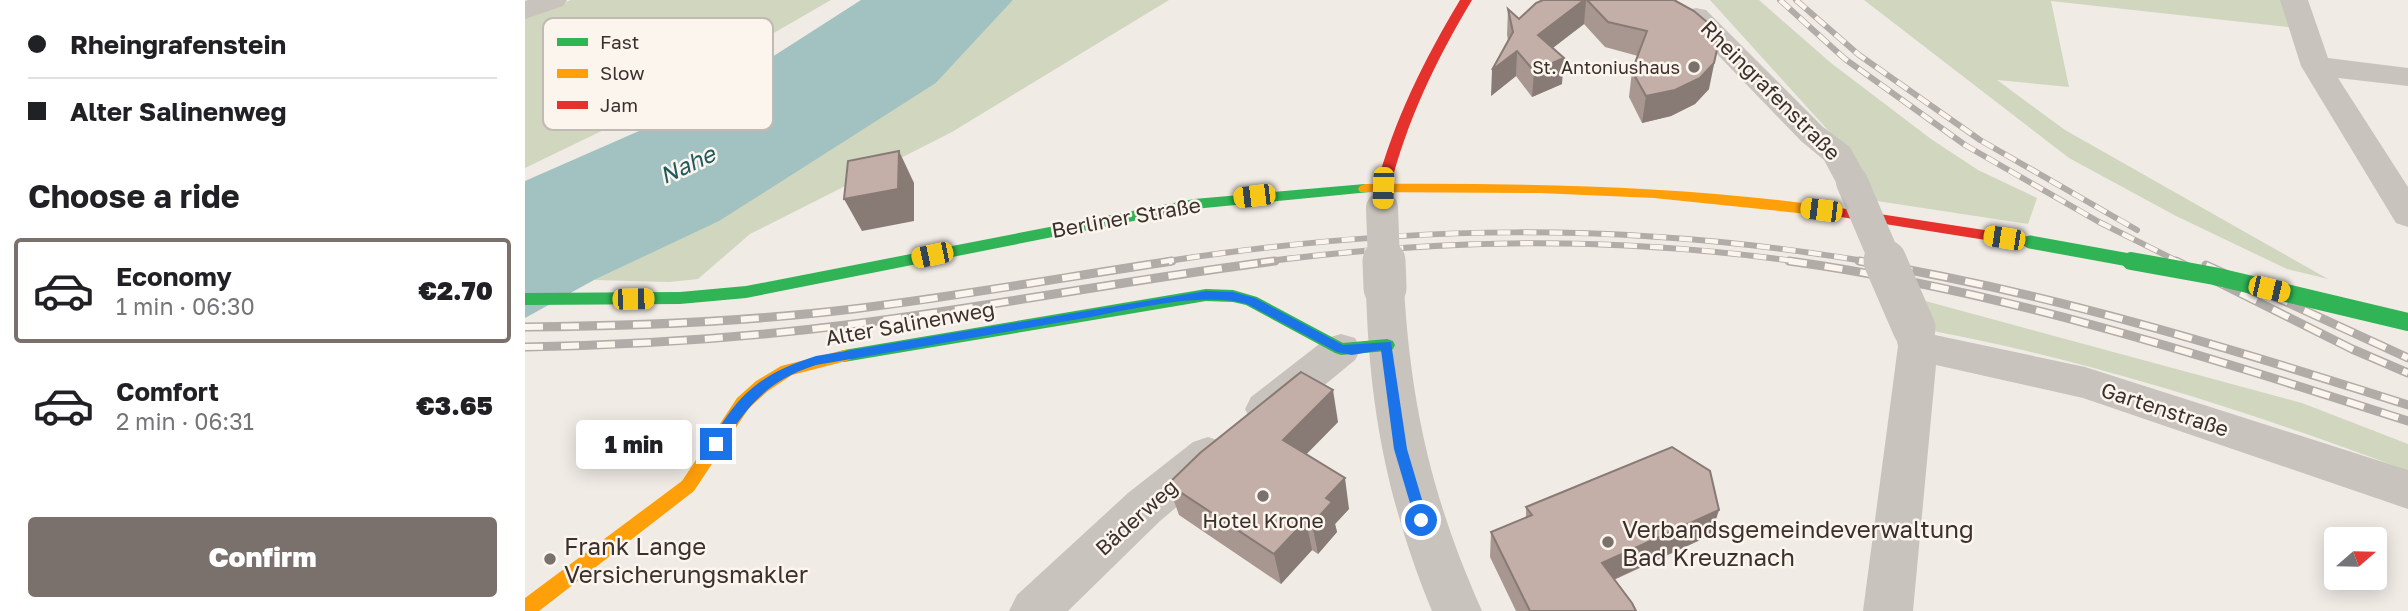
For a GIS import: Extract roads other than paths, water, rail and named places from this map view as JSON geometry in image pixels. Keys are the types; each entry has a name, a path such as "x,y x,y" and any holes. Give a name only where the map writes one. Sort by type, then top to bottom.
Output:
{"main road":[{"path":"1383,198 1390,149 1398,128 1448,29 1467,0"},
{"name":"Berliner Straße","path":"525,299 633,299 704,296 758,290 1193,204 1300,192 1383,198 1593,190 1710,196 2030,242 2214,276 2408,322"},
{"name":"Alter Salinenweg","path":"525,610 688,486 743,403 762,386 787,370 816,361 1206,295 1233,296 1251,301 1341,349"},
{"path":"1341,349 1352,351 1387,345"}],"street":[{"path":"525,10 553,0"},
{"path":"2294,0 2316,66 2408,215"},
{"name":"Rheingrafenstraße","path":"1696,16 1812,134 1839,154 1916,337 1888,611"},
{"path":"2316,66 2408,77"},
{"path":"1383,198 1387,345 1401,449 1438,569 1457,611"},
{"name":"Gartenstraße","path":"1916,337 2085,383 2408,490"},
{"name":"Bäderweg","path":"1034,611 1144,507 1341,349"}],"water":[{"name":"Nahe","path":"861,0 1013,0 936,83 719,221 594,280 525,318 525,181 641,130 773,130 773,56"}],"railway":[{"path":"1780,0 1845,59 1965,145 2099,222 2179,262"},
{"path":"1796,0 1859,55 1980,140 2137,230"},
{"path":"1161,262 1340,240 1515,232 1691,239 1870,262"},
{"path":"1261,262 1398,248 1531,243 1664,248 1801,262"},
{"path":"525,327 689,323 853,309 1172,261"},
{"path":"525,347 690,340 813,329 1275,261"},
{"path":"1789,261 1947,289 2024,307 2179,349 2408,421"},
{"path":"1859,261 1999,288 2068,305 2204,342 2408,405"},
{"path":"2176,261 2352,349 2408,373"},
{"path":"2206,265 2408,358"}],"place":[{"name":"St. Antoniushaus","path":"1694,67"},
{"name":"Hotel Krone","path":"1263,496"},
{"name":"Verbandsgemeindeverwaltung Bad Kreuznach","path":"1608,542"},
{"name":"Frank Lange Versicherungsmakler","path":"550,559"}]}
